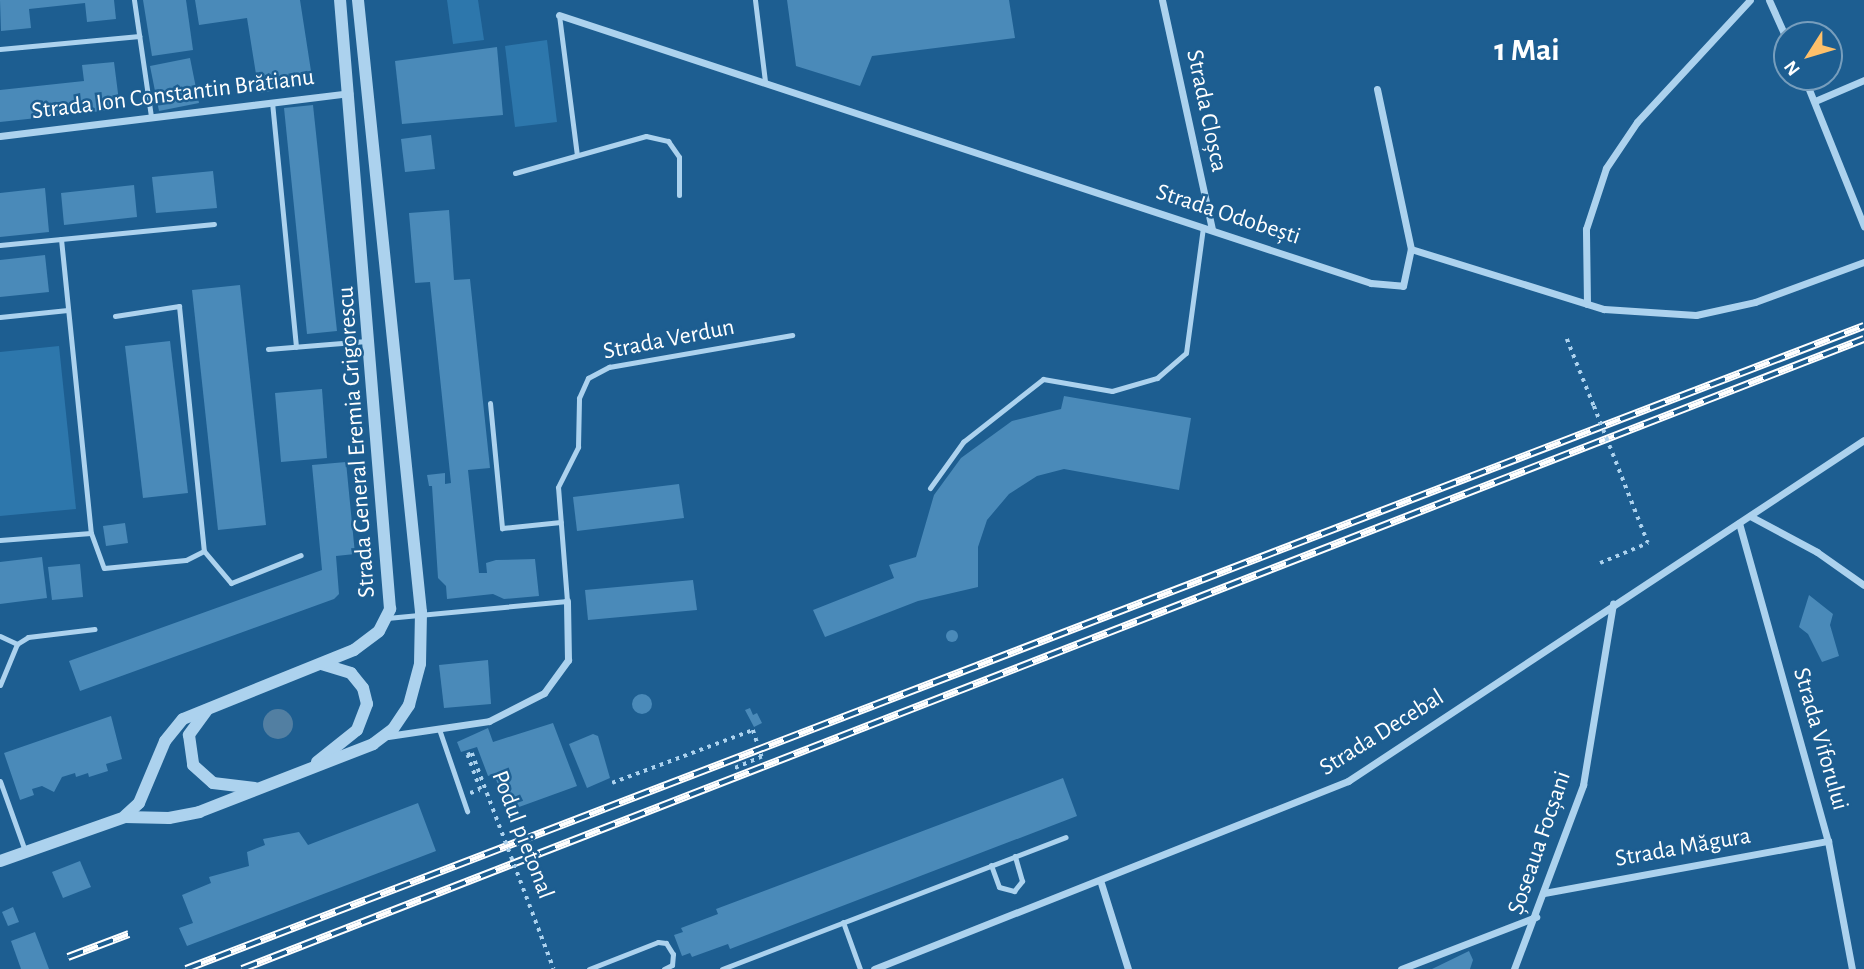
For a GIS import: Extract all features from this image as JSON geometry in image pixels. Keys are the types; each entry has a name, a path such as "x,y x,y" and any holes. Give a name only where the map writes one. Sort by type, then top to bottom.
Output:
{"street":[{"name":"Strada General Eremia Grigorescu","path":"125,817 144,794 175,725 209,707 363,645 387,618 391,595 340,0"},
{"name":"Strada General Eremia Grigorescu","path":"358,0 421,612 420,663 409,705 384,737"},
{"name":"Strada Cloșca","path":"1162,0 1212,230"},
{"path":"1587,304 1586,229 1606,168 1637,122 1750,0"},
{"path":"1769,0 1778,21"},
{"name":"Strada Odobești","path":"559,15 1371,283 1404,286 1411,249"},
{"path":"1815,101 1864,80"},
{"path":"1377,89 1411,249 1587,304 1658,316 1696,316 1737,307 1864,262"},
{"path":"1810,91 1864,226"},
{"name":"Strada Ion Constantin Brătianu","path":"0,136 350,93"},
{"name":"Strada Decebal","path":"874,969 1101,883 1348,781 1613,602 1864,440"},
{"path":"1750,516 1817,552 1864,585"},
{"name":"Strada Viforului","path":"1739,523 1828,841 1852,969"},
{"path":"0,861 125,817 184,816 306,771 384,737 507,715 552,686 565,669 570,651 567,601"},
{"name":"Șoseaua Focșani","path":"1514,969 1536,918 1583,786 1613,602"},
{"path":"306,771 357,730 367,704 363,688 351,673 334,664 318,664"},
{"path":"209,707 189,736 193,765 213,783 260,788"},
{"name":"Strada Măgura","path":"1544,893 1828,841"},
{"path":"1101,883 1128,969"},
{"path":"1401,969 1536,918"}],"lane":[{"path":"134,0 151,117"},
{"path":"755,0 765,82"},
{"path":"559,15 577,155"},
{"path":"0,49 139,36"},
{"path":"272,102 296,347"},
{"path":"515,173 646,136 668,141 679,157 678,195"},
{"path":"0,245 214,224"},
{"path":"930,488 963,442 1043,379 1112,391 1157,378 1186,353 1203,228"},
{"path":"61,239 92,533 104,568 186,560 204,551"},
{"path":"115,316 179,306 204,551 231,583 301,555"},
{"path":"0,317 68,310"},
{"name":"Strada Verdun","path":"567,601 559,478 578,447 579,398 583,386 596,371 792,335"},
{"path":"268,349 370,340"},
{"path":"490,403 502,528 561,522"},
{"path":"0,540 92,533"},
{"path":"387,618 421,612 567,601"},
{"path":"0,685 17,644 28,637 95,629"},
{"path":"0,636 17,644"},
{"path":"439,729 467,811"},
{"path":"0,781 25,851"},
{"path":"722,969 1066,837"},
{"path":"991,865 999,887 1014,891 1022,881 1014,856"},
{"path":"843,922 860,969"},
{"path":"589,969 658,942 666,943 673,954 672,965 664,969"}],"path":[{"path":"1567,339 1648,543 1600,562"},
{"path":"612,783 753,730 762,757 732,770"},
{"name":"Podul pietonal","path":"480,790 467,755 472,753 554,969"}],"shaded area":[{"path":"447,0 478,0 484,40 453,44"},
{"path":"547,40 557,122 515,127 505,46"},
{"path":"59,346 76,509 0,516 0,352"},
{"path":"278,709 289,713 293,724 289,735 278,739 267,735 263,724 267,713"}],"building":[{"path":"0,0 114,0 116,19 87,22 85,3 29,9 31,28 1,31"},
{"path":"143,0 186,0 193,50 152,56"},
{"path":"195,0 300,0 313,84 259,93 247,18 199,25"},
{"path":"787,0 1009,0 1015,38 872,56 860,86 796,66"},
{"path":"497,47 503,115 402,124 395,61"},
{"path":"190,58 199,103 159,111 150,66"},
{"path":"114,62 120,109 0,122 0,90 84,81 82,65"},
{"path":"313,105 337,331 307,334 284,108"},
{"path":"431,135 435,169 405,172 401,139"},
{"path":"213,171 217,208 156,213 152,177"},
{"path":"134,185 137,217 64,225 61,193"},
{"path":"45,188 49,232 0,237 0,193"},
{"path":"449,210 454,280 470,279 490,468 468,470 479,573 487,573 486,563 496,560 535,559 539,596 504,599 493,594 447,599 446,586 438,578 432,486 429,486 427,475 445,473 445,484 451,483 430,282 415,283 409,213"},
{"path":"45,255 49,292 0,297 0,260"},
{"path":"240,285 266,525 218,530 192,290"},
{"path":"170,341 188,493 143,498 125,346"},
{"path":"322,389 327,458 281,462 275,393"},
{"path":"1064,396 1191,418 1179,490 1064,469 1037,476 1009,494 987,520 978,547 978,587 918,601 825,637 813,610 894,578 889,565 916,557 934,495 961,458 1012,421 1061,409"},
{"path":"346,462 355,554 336,556 339,594 334,599 80,691 69,661 322,570 312,465"},
{"path":"679,484 684,518 577,531 573,497"},
{"path":"125,523 128,543 106,546 103,526"},
{"path":"42,557 47,598 0,604 0,562"},
{"path":"80,564 83,597 52,600 48,567"},
{"path":"693,580 697,610 588,620 585,590"},
{"path":"1809,595 1833,614 1830,625 1839,656 1822,662 1808,634 1799,627"},
{"path":"952,630 958,636 952,642 946,636"},
{"path":"488,660 491,704 444,708 439,665"},
{"path":"642,694 649,697 652,704 649,711 642,714 635,711 632,704 635,697"},
{"path":"750,708 753,715 757,713 762,723 754,727 745,710"},
{"path":"111,716 122,759 106,764 108,771 89,777 88,773 76,777 75,773 62,777 54,792 42,786 32,789 34,795 20,800 4,753"},
{"path":"553,723 577,786 508,811 494,774 488,776 477,747 461,752 457,742 488,728 493,742"},
{"path":"593,734 598,736 610,778 587,788 569,744"},
{"path":"1063,778 1077,816 730,949 728,944 692,957 690,953 682,956 674,935 683,932 681,928 718,914 716,909"},
{"path":"418,803 436,851 187,946 179,928 193,923 182,895 211,883 209,877 249,866 247,852 265,845 263,839 299,832 308,845"},
{"path":"80,861 91,887 63,898 52,872"},
{"path":"13,907 19,922 8,926 2,912"},
{"path":"35,932 49,969 21,969 11,941"},
{"path":"1469,951 1473,960 1470,969 1432,969"}],"railway":[{"path":"186,969 1864,326"},
{"path":"242,969 1864,339"},
{"path":"68,957 129,934"}],"district":[{"name":"1 Mai","path":"1527,50"}]}
